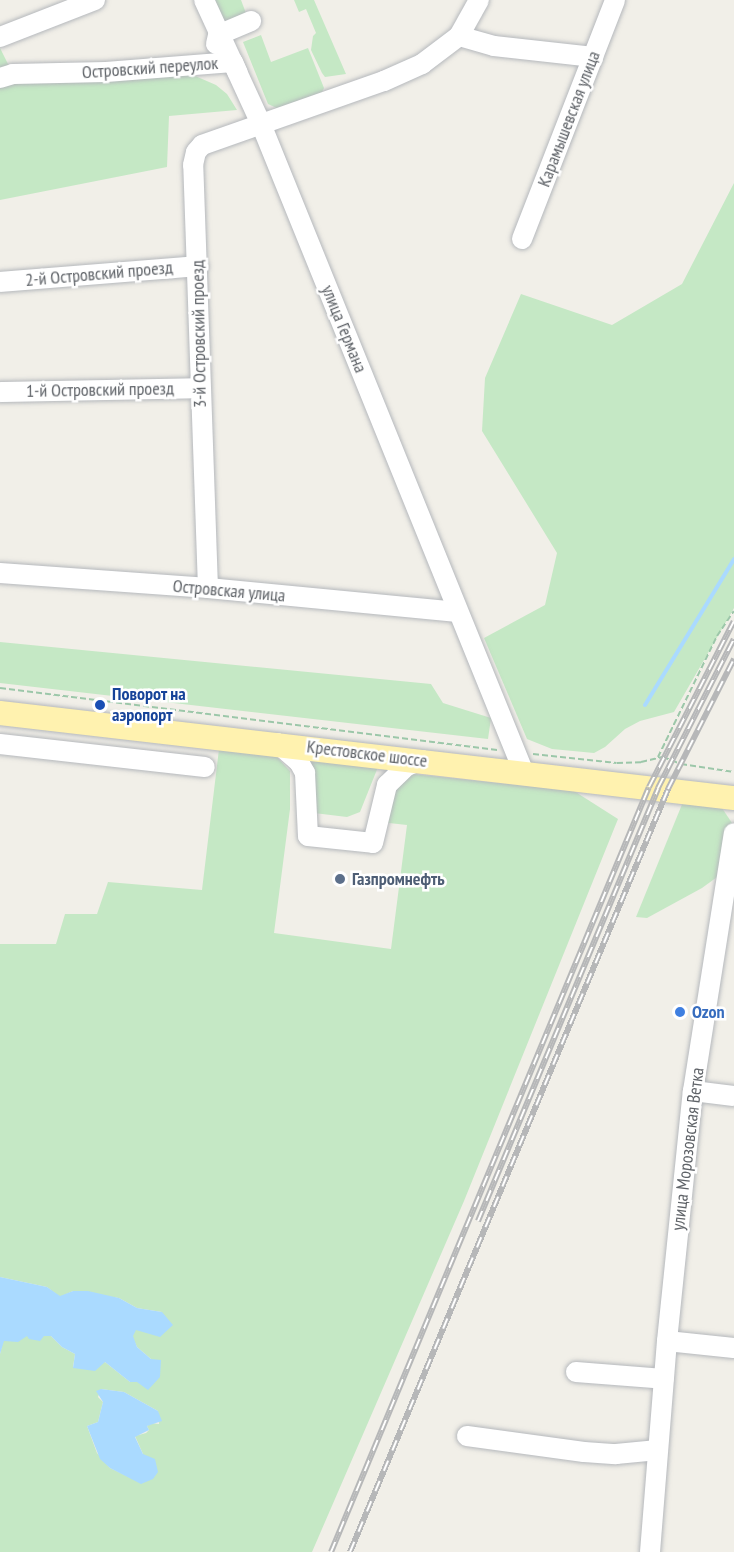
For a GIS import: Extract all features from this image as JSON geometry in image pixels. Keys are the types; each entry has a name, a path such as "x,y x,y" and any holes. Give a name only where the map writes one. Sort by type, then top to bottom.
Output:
{"main road":[{"name":"Крестовское шоссе","path":"0,713 422,760 520,763 734,798"}],"street":[{"path":"0,37 95,0"},
{"path":"204,0 233,63"},
{"path":"261,124 384,81 422,64 459,36 479,0"},
{"name":"Карамышевская улица","path":"522,239 615,0"},
{"path":"214,54 220,34 250,21"},
{"path":"459,36 494,46 593,57"},
{"name":"Островский переулок","path":"0,78 13,74 106,72 233,63 261,124"},
{"name":"3-й Островский проезд","path":"208,588 193,165 196,152 202,145 261,124"},
{"name":"улица Германа","path":"261,124 520,763"},
{"name":"2-й Островский проезд","path":"0,282 198,266"},
{"name":"1-й Островский проезд","path":"0,392 200,388"},
{"name":"Островская улица","path":"0,573 208,588 458,612"},
{"path":"277,743 298,762 305,773 308,836 373,843 387,785 407,766 422,760"},
{"path":"0,744 205,767"},
{"name":"улица Морозовская Ветка","path":"650,1552 667,1341 693,1091 734,834"},
{"path":"693,1091 734,1096"},
{"path":"667,1341 734,1348"},
{"path":"576,1372 664,1379"},
{"path":"467,1436 584,1452 657,1458"}],"path":[{"path":"658,758 717,636 734,611"},
{"path":"0,688 520,763 616,763 641,762 658,758 734,771"}],"green space":[{"path":"215,0 241,0 247,16 225,24"},
{"path":"294,0 314,0 346,74 325,77 322,73 311,50 313,36 316,33 306,9 299,12"},
{"path":"261,35 271,62 308,48 324,88 321,94 279,109 268,104 243,42"},
{"path":"0,48 13,74 173,73 193,75 216,85 227,94 237,110 169,116 167,167 0,200"},
{"path":"734,183 734,608 674,712 640,721 625,729 605,747 594,753 552,749 527,739 484,638 545,605 557,553 482,431 485,378 521,294 612,325 682,284"},
{"path":"0,642 431,684 443,703 491,718 488,739 0,683"},
{"path":"219,749 275,755 290,771 290,809 274,933 391,949 407,825 371,821 393,772 574,791 618,819 464,1201 312,1552 0,1552 0,1354 3,1341 28,1335 51,1336 62,1347 75,1354 73,1367 105,1362 130,1382 151,1359 137,1347 132,1336 135,1330 162,1312 137,1308 119,1298 73,1291 60,1297 47,1287 0,1277 0,944 56,944 65,914 97,914 108,882 202,890","holes":["101,1389 124,1392 158,1411 159,1424 151,1423 147,1426 149,1430 146,1433 135,1436 143,1454 141,1483 110,1468 97,1453 87,1426 98,1422 103,1402 98,1397"]},
{"path":"307,759 378,767 360,812 347,817 314,813"},
{"path":"683,802 720,805 732,823 724,872 702,888 647,918 636,917"}],"water":[{"path":"0,1277 47,1287 60,1296 73,1291 88,1291 119,1298 137,1308 162,1312 173,1325 160,1337 136,1330 133,1336 137,1347 151,1359 161,1360 160,1377 148,1390 137,1382 130,1382 105,1362 95,1371 73,1368 75,1354 62,1347 51,1336 44,1336 40,1341 29,1339 27,1336 18,1342 4,1341 0,1354"},
{"path":"101,1389 124,1392 158,1411 162,1421 147,1426 149,1430 135,1437 143,1454 155,1459 158,1472 153,1479 141,1484 110,1468 100,1459 87,1426 98,1422 103,1402 96,1391"}],"waterway":[{"path":"645,705 734,559"}],"railway":[{"path":"331,1552 649,787 734,621"},
{"path":"478,1221 658,788 734,639"},
{"path":"350,1552 668,789 734,659"}],"place":[{"name":"Поворот на аэропорт","path":"100,705"},
{"name":"Газпромнефть","path":"340,879"},
{"name":"Ozon","path":"680,1012"}]}
